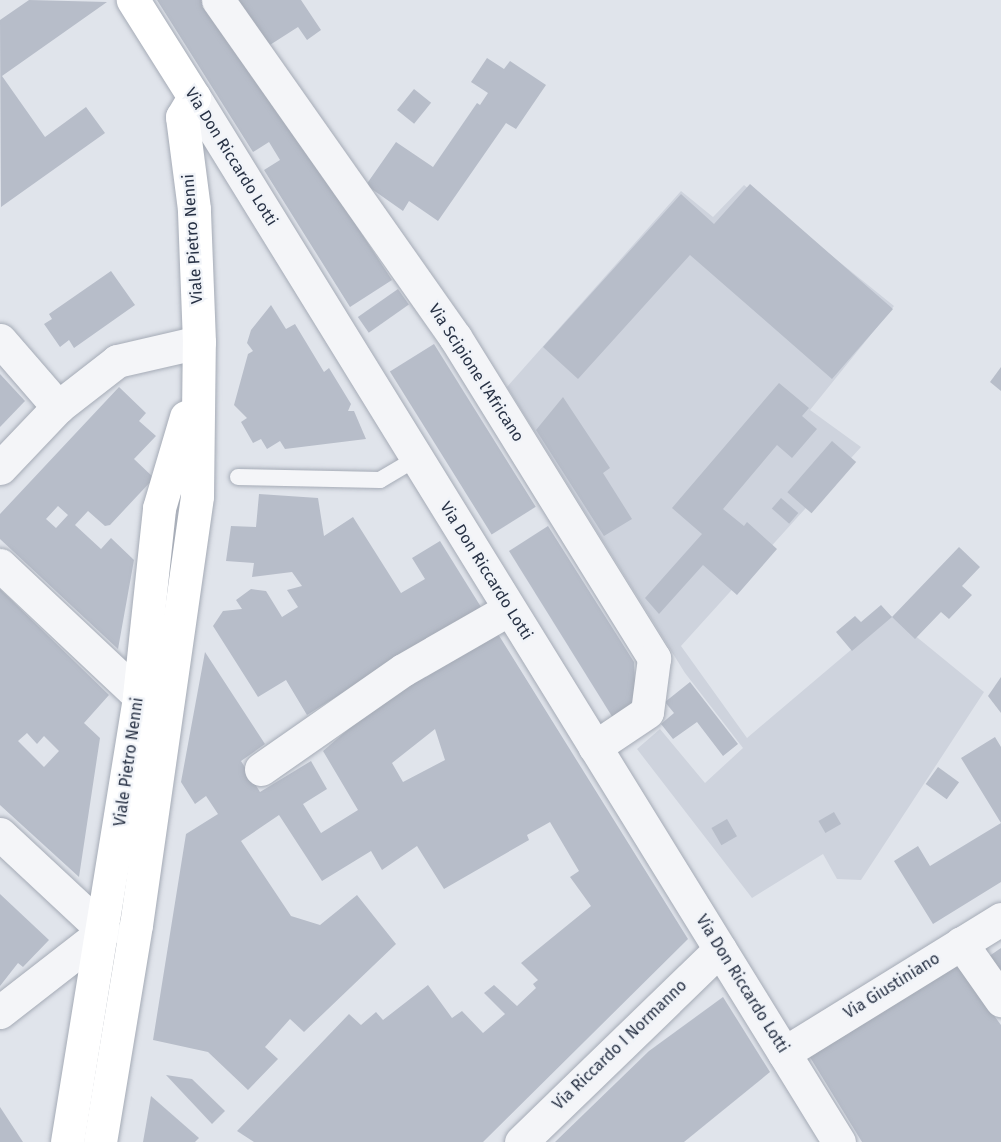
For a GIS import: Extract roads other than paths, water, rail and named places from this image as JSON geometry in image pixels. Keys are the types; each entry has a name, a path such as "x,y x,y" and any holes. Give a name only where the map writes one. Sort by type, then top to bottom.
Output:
{"main road":[{"name":"Via Don Riccardo Lotti","path":"133,0 194,97"},
{"name":"Viale Pietro Nenni","path":"100,1142 136,925 197,496 196,384 199,342 194,209 182,117 194,97"},
{"name":"Viale Pietro Nenni","path":"67,1142 104,931 139,696 159,508 196,384"}],"street":[{"name":"Via Scipione l'Africano","path":"218,0 455,337 654,658 647,712 596,747"},
{"name":"Via Don Riccardo Lotti","path":"194,97 839,1142"},
{"path":"0,340 58,407"},
{"path":"0,468 58,407 117,361 199,342"},
{"path":"0,565 139,696"},
{"path":"261,769 402,670 509,609"},
{"path":"0,834 104,931 0,1012"},
{"name":"Via Giustiniano","path":"784,1053 1001,919"},
{"path":"961,943 1001,1000"},
{"name":"Via Riccardo I Normanno","path":"521,1142 720,949"}],"lane":[{"path":"238,477 380,480 417,458"}]}
